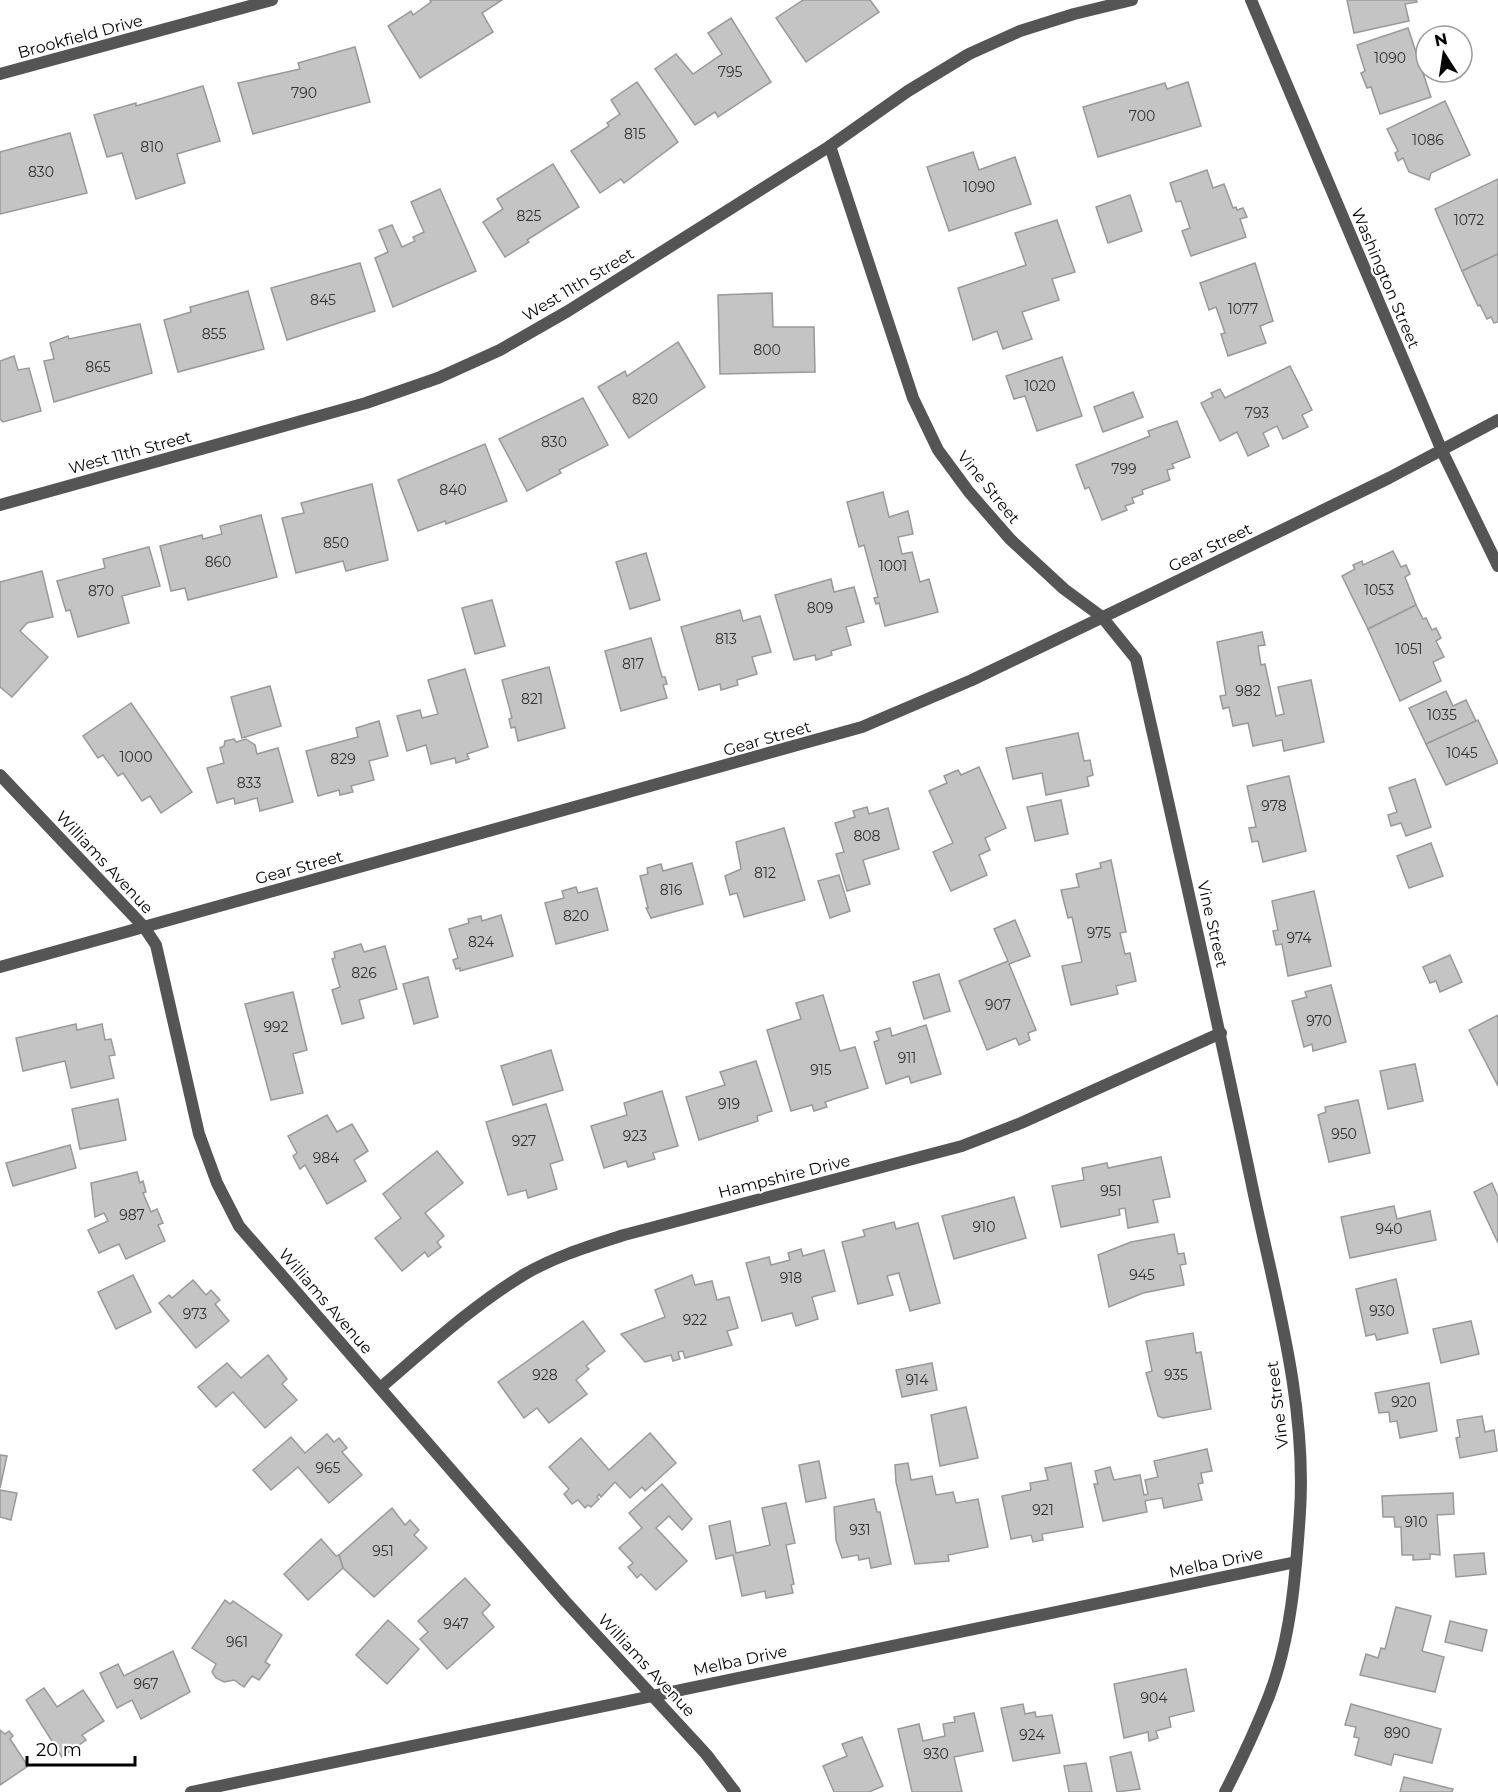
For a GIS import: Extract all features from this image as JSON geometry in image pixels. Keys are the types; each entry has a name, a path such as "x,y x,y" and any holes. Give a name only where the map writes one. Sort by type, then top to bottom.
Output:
{"street":[{"name":"Brookfield Drive","path":"0,74 272,0"},
{"name":"West 11th Street","path":"0,505 366,403 438,378 500,350 568,311 830,146 908,91 969,54 1020,32 1074,14 1131,0"},
{"name":"Washington Street","path":"1251,0 1442,451 1498,566"},
{"name":"Vine Street","path":"830,146 913,398 938,450 969,492 1010,539 1064,589 1102,617 1136,659 1221,1034 1290,1364 1299,1437 1300,1509 1296,1562 1284,1641 1270,1694 1226,1792"},
{"name":"Gear Street","path":"0,967 862,727 962,684 1102,617 1442,451 1498,420"},
{"name":"Williams Avenue","path":"0,775 144,927 156,945 199,1134 217,1183 239,1226 565,1601 706,1754 735,1792"},
{"name":"Hampshire Drive","path":"380,1388 485,1300 527,1273 572,1251 624,1235 962,1146 1021,1123 1221,1034"},
{"name":"Melba Drive","path":"191,1792 1296,1562"}],"building":[{"path":"430,0 502,0 482,13 493,32 420,78 388,26 411,11 413,15 431,2"},
{"path":"803,0 870,0 879,12 806,62 776,18"},
{"path":"1347,0 1416,0 1417,2 1405,4 1409,21 1354,33"},
{"path":"731,18 771,82 718,117 715,112 695,125 655,69 676,54 693,74 722,54 708,33"},
{"path":"1408,28 1414,46 1414,84 1427,84 1431,97 1380,114 1371,87 1367,88 1361,73 1365,71 1357,45"},
{"path":"355,47 370,102 253,134 238,83 300,69 298,63"},
{"path":"637,82 678,142 624,183 621,179 600,193 571,151 609,126 607,123 620,114 611,100"},
{"path":"1188,82 1201,126 1098,157 1083,107 1165,83 1167,89"},
{"path":"203,86 220,141 177,154 185,183 136,199 122,153 107,157 94,115 136,103 136,106"},
{"path":"1445,101 1470,155 1431,173 1429,180 1409,172 1403,158 1398,161 1395,153 1398,151 1387,129"},
{"path":"70,133 87,193 0,214 0,152"},
{"path":"973,152 979,170 1015,157 1031,204 949,231 927,167"},
{"path":"553,164 579,207 505,257 483,222 503,209 497,199"},
{"path":"1207,170 1213,188 1224,184 1233,208 1236,207 1237,210 1243,208 1247,217 1240,219 1246,237 1191,256 1182,231 1190,228 1181,201 1176,202 1170,183"},
{"path":"1498,179 1498,254 1462,271 1435,209"},
{"path":"440,189 476,271 393,307 375,258 388,252 379,230 392,225 402,247 415,241 413,237 424,232 411,202"},
{"path":"1130,195 1142,231 1108,243 1096,207"},
{"path":"1057,220 1075,272 1052,279 1059,300 1022,312 1032,339 1003,349 997,331 973,340 958,288 1026,265 1015,233"},
{"path":"1498,254 1498,322 1494,323 1491,317 1487,319 1480,305 1478,306 1462,271"},
{"path":"360,263 375,311 287,340 271,288"},
{"path":"1255,263 1273,321 1260,326 1266,343 1228,356 1221,334 1225,333 1216,307 1209,310 1200,283"},
{"path":"248,291 264,349 178,372 164,320 191,312 190,307"},
{"path":"772,293 773,327 814,327 815,372 720,374 718,295"},
{"path":"140,324 152,373 54,402 44,361 54,359 50,343 68,336 69,339"},
{"path":"678,342 705,387 629,438 598,387 625,371 627,376"},
{"path":"14,356 18,370 29,368 41,411 3,422 0,419 0,361"},
{"path":"1062,357 1082,416 1037,431 1025,396 1014,399 1006,376"},
{"path":"1290,366 1312,410 1302,415 1308,427 1283,439 1277,426 1263,433 1269,446 1248,456 1237,432 1220,441 1201,403 1213,397 1211,393 1220,389 1225,398"},
{"path":"1133,392 1143,417 1103,432 1094,407"},
{"path":"583,398 608,445 559,470 561,473 527,491 499,439"},
{"path":"1177,421 1190,457 1172,464 1174,468 1167,470 1170,480 1142,490 1143,494 1132,498 1134,503 1125,506 1127,510 1102,520 1089,487 1085,489 1076,465 1150,436 1148,431"},
{"path":"485,444 507,501 446,524 445,521 418,531 398,480"},
{"path":"372,484 388,560 346,571 343,561 296,573 282,518 304,513 301,503"},
{"path":"883,492 889,517 908,511 913,534 898,537 902,554 912,552 920,582 929,579 938,612 885,626 879,603 876,604 874,598 878,597 864,545 859,547 847,502"},
{"path":"261,515 277,577 188,600 185,588 171,591 160,546 202,535 203,539 222,534 220,526"},
{"path":"149,547 160,586 122,596 129,623 78,637 70,610 66,611 57,581 105,568 103,559"},
{"path":"1393,551 1401,567 1406,565 1410,574 1405,577 1416,605 1368,629 1342,576 1355,569 1353,565 1362,561 1363,565"},
{"path":"646,553 660,600 630,609 616,562"},
{"path":"42,571 53,617 27,623 20,631 48,657 12,697 0,687 0,582"},
{"path":"831,579 834,592 854,587 864,622 846,627 851,645 831,651 832,655 816,660 815,655 794,660 775,595"},
{"path":"492,600 505,646 475,654 462,608"},
{"path":"1416,605 1423,619 1426,618 1432,630 1436,628 1441,638 1436,641 1444,657 1433,662 1441,681 1400,701 1368,629"},
{"path":"740,610 743,621 760,616 771,652 752,657 757,674 737,680 738,685 721,690 720,684 699,690 681,627"},
{"path":"1262,632 1265,645 1258,646 1261,665 1265,664 1276,716 1284,714 1278,687 1311,680 1324,742 1284,751 1282,740 1253,746 1248,723 1233,726 1229,707 1223,709 1220,696 1226,695 1217,642"},
{"path":"651,638 662,677 665,677 667,684 663,685 667,698 621,711 605,651"},
{"path":"549,667 565,728 518,741 515,727 511,728 509,719 512,718 502,680"},
{"path":"465,669 488,747 467,754 469,759 456,763 455,758 431,764 426,745 407,751 397,716 420,710 422,718 438,714 428,680"},
{"path":"270,686 281,726 242,738 231,697"},
{"path":"1446,691 1453,706 1466,700 1476,721 1426,744 1409,708"},
{"path":"131,703 192,792 161,813 150,796 142,801 123,773 118,776 103,755 98,758 83,736"},
{"path":"1478,720 1498,763 1446,785 1426,744"},
{"path":"379,721 388,756 369,761 374,780 351,786 353,792 340,795 339,790 318,796 306,751 358,737 356,728"},
{"path":"1078,733 1084,761 1090,760 1093,775 1087,777 1089,786 1046,795 1042,773 1013,779 1006,748"},
{"path":"234,739 236,742 246,739 255,745 257,754 278,748 293,802 260,811 257,798 235,804 234,798 217,803 207,768 224,763 220,748 224,746 225,741"},
{"path":"979,767 1006,828 985,838 990,850 979,855 987,875 951,891 933,852 953,843 929,791 947,783 944,776 958,770 961,775"},
{"path":"1289,776 1306,851 1263,862 1258,841 1252,842 1249,828 1256,827 1247,786"},
{"path":"1415,779 1431,827 1406,836 1401,823 1391,826 1388,815 1397,812 1389,788"},
{"path":"1061,800 1068,834 1035,841 1027,807"},
{"path":"867,807 869,814 888,808 899,849 863,860 870,884 847,891 836,854 844,852 835,823 855,817 853,811"},
{"path":"784,828 805,900 744,917 737,893 730,895 725,876 741,869 736,842"},
{"path":"1431,843 1443,876 1409,888 1397,856"},
{"path":"1111,860 1126,932 1120,933 1125,954 1130,953 1136,981 1116,986 1118,994 1071,1005 1062,966 1082,962 1072,917 1068,918 1061,890 1079,887 1076,874 1101,868 1100,863"},
{"path":"692,863 703,904 651,918 646,908 648,908 640,876 648,874 647,868 661,864 663,871"},
{"path":"839,875 850,911 830,918 818,881"},
{"path":"576,887 578,893 597,888 608,930 556,944 545,903 564,898 562,891"},
{"path":"1314,891 1331,966 1288,976 1282,944 1276,945 1273,931 1278,930 1272,901"},
{"path":"501,915 513,956 460,971 460,968 456,969 453,960 458,958 449,929 469,923 468,919 481,916 482,921"},
{"path":"1015,920 1030,956 1009,964 1036,1030 1028,1033 1030,1040 1019,1045 1016,1038 987,1050 959,981 1008,961 994,929"},
{"path":"361,944 364,952 385,946 397,989 359,1000 364,1018 342,1024 332,990 340,987 332,959 335,958 334,952"},
{"path":"1450,955 1462,982 1440,992 1436,981 1430,983 1423,967"},
{"path":"939,974 950,1011 924,1019 913,982"},
{"path":"428,977 438,1017 414,1024 403,984"},
{"path":"1331,985 1346,1042 1313,1051 1312,1044 1304,1047 1292,1001 1307,997 1305,992"},
{"path":"293,992 307,1050 293,1054 303,1093 271,1100 245,1004"},
{"path":"823,995 840,1051 855,1047 868,1088 825,1102 827,1107 814,1111 812,1105 791,1111 767,1030 801,1019 796,1003"},
{"path":"1498,1015 1498,1086 1469,1030"},
{"path":"76,1024 77,1030 102,1024 105,1040 111,1039 115,1055 109,1056 114,1078 71,1088 65,1061 23,1071 16,1038"},
{"path":"926,1025 941,1074 911,1083 909,1076 886,1084 874,1042 879,1040 876,1032 890,1028 892,1036"},
{"path":"551,1050 563,1090 513,1105 501,1066"},
{"path":"756,1061 772,1111 757,1116 758,1121 699,1140 686,1097 725,1085 720,1072"},
{"path":"1415,1064 1423,1101 1388,1109 1380,1071"},
{"path":"662,1091 678,1146 653,1153 655,1159 628,1167 626,1161 604,1168 591,1126 627,1115 624,1103"},
{"path":"118,1099 126,1140 80,1149 72,1109"},
{"path":"1358,1100 1370,1153 1329,1162 1318,1115 1326,1112 1325,1107"},
{"path":"546,1104 563,1160 550,1164 557,1189 528,1198 526,1190 508,1195 486,1122"},
{"path":"327,1115 337,1132 352,1124 368,1151 354,1160 366,1181 327,1204 305,1165 300,1169 293,1156 297,1153 288,1136"},
{"path":"70,1145 76,1168 13,1186 6,1163"},
{"path":"437,1151 463,1183 425,1213 444,1236 437,1242 441,1247 428,1257 425,1252 402,1271 375,1238 401,1218 383,1194"},
{"path":"1161,1157 1170,1197 1153,1200 1158,1222 1128,1228 1125,1208 1119,1209 1120,1215 1061,1227 1052,1186 1084,1180 1082,1168 1107,1163 1108,1168"},
{"path":"137,1172 140,1183 143,1181 146,1192 143,1193 151,1212 157,1209 163,1223 158,1225 165,1241 126,1259 119,1244 99,1253 88,1230 108,1221 104,1213 95,1217 91,1183"},
{"path":"1492,1183 1498,1197 1498,1243 1474,1192"},
{"path":"1014,1197 1026,1238 954,1259 942,1216"},
{"path":"1394,1206 1397,1219 1430,1211 1436,1240 1350,1258 1341,1217"},
{"path":"894,1222 896,1229 918,1223 940,1303 910,1311 899,1273 887,1276 893,1295 858,1304 842,1242 865,1236 863,1230"},
{"path":"1174,1234 1178,1254 1184,1253 1186,1264 1180,1265 1184,1285 1143,1293 1109,1307 1098,1255 1131,1242"},
{"path":"801,1249 803,1256 824,1250 835,1291 812,1297 818,1319 796,1326 792,1313 762,1321 746,1263 769,1257 771,1265 790,1260 788,1253"},
{"path":"133,1275 151,1312 116,1329 98,1292"},
{"path":"692,1275 695,1285 712,1281 717,1300 729,1297 738,1328 727,1331 732,1345 685,1358 683,1351 678,1352 680,1359 673,1361 671,1355 645,1362 621,1334 665,1317 655,1290"},
{"path":"1396,1279 1408,1333 1377,1340 1375,1334 1366,1336 1356,1289"},
{"path":"193,1280 206,1295 211,1290 220,1300 215,1304 229,1321 196,1348 159,1303 169,1295 172,1298"},
{"path":"583,1321 605,1351 586,1366 589,1369 576,1380 587,1394 549,1423 537,1408 524,1418 498,1382"},
{"path":"1471,1321 1479,1354 1441,1363 1433,1329"},
{"path":"1193,1333 1196,1353 1201,1352 1211,1409 1163,1418 1158,1416 1146,1373 1152,1371 1146,1341"},
{"path":"268,1355 287,1379 282,1384 297,1400 265,1428 233,1392 216,1407 198,1387 227,1363 241,1378"},
{"path":"932,1363 937,1390 902,1397 896,1370"},
{"path":"1429,1383 1437,1431 1400,1438 1397,1421 1390,1422 1389,1412 1379,1413 1375,1393"},
{"path":"966,1407 978,1458 940,1466 931,1415"},
{"path":"1482,1416 1485,1432 1494,1430 1497,1451 1460,1458 1456,1438 1460,1437 1457,1420"},
{"path":"650,1433 676,1463 645,1491 642,1487 630,1498 615,1482 601,1497 599,1494 597,1497 599,1499 591,1507 588,1505 585,1508 578,1500 572,1504 564,1494 569,1489 549,1467 581,1438 609,1470"},
{"path":"327,1434 334,1442 339,1438 347,1448 342,1452 362,1475 329,1503 298,1467 271,1490 253,1470 291,1437 305,1453"},
{"path":"1207,1449 1212,1471 1201,1473 1203,1483 1198,1484 1202,1500 1164,1508 1162,1498 1149,1500 1145,1501 1147,1512 1103,1521 1094,1484 1098,1484 1095,1471 1110,1467 1114,1480 1140,1475 1144,1495 1148,1494 1145,1480 1158,1477 1154,1461"},
{"path":"0,1455 7,1456 0,1488"},
{"path":"819,1461 826,1498 806,1502 799,1465"},
{"path":"908,1463 911,1480 932,1476 936,1495 953,1492 956,1503 978,1499 988,1547 948,1555 949,1561 915,1564 896,1482 895,1465"},
{"path":"1071,1463 1083,1527 1042,1534 1043,1540 1033,1542 1031,1535 1011,1539 1002,1496 1031,1490 1030,1483 1048,1480 1045,1468"},
{"path":"662,1484 692,1519 682,1530 669,1516 656,1528 687,1561 656,1590 641,1574 637,1578 628,1567 633,1563 619,1548 642,1528 629,1513"},
{"path":"0,1490 17,1493 11,1520 0,1517"},
{"path":"1453,1493 1454,1514 1437,1515 1440,1555 1430,1554 1430,1559 1413,1560 1413,1555 1402,1555 1401,1527 1395,1527 1394,1517 1383,1517 1382,1496"},
{"path":"874,1499 877,1512 880,1512 891,1564 871,1568 869,1558 859,1560 858,1555 842,1558 836,1540 834,1507"},
{"path":"786,1503 795,1543 786,1545 794,1584 791,1585 793,1593 766,1598 765,1591 742,1596 733,1555 716,1559 709,1526 730,1521 736,1553 770,1545 762,1508"},
{"path":"392,1508 405,1525 410,1520 419,1530 414,1535 427,1548 374,1597 343,1568 339,1555"},
{"path":"321,1539 336,1556 339,1555 343,1568 308,1600 284,1574"},
{"path":"1484,1553 1486,1574 1456,1577 1454,1555"},
{"path":"465,1578 490,1605 482,1613 494,1627 447,1669 420,1639 428,1632 418,1621"},
{"path":"225,1600 230,1604 233,1601 282,1635 265,1662 270,1665 259,1680 252,1676 244,1687 234,1680 224,1682 216,1678 212,1672 216,1664 192,1648"},
{"path":"1396,1607 1431,1616 1422,1651 1444,1657 1435,1692 1360,1675 1366,1654 1378,1658 1381,1648 1385,1649"},
{"path":"388,1620 419,1649 387,1684 356,1655"},
{"path":"1450,1621 1487,1630 1482,1651 1445,1642"},
{"path":"173,1651 190,1692 141,1719 132,1700 117,1708 100,1673 118,1664 124,1676"},
{"path":"1186,1669 1194,1711 1169,1717 1171,1727 1156,1731 1158,1738 1149,1741 1148,1732 1124,1738 1114,1684"},
{"path":"44,1688 57,1707 83,1690 104,1721 82,1735 86,1740 62,1757 26,1700"},
{"path":"1023,1704 1025,1714 1035,1712 1036,1717 1052,1715 1060,1753 1013,1761 1001,1708"},
{"path":"1351,1704 1441,1729 1432,1763 1394,1754 1391,1765 1355,1755 1359,1738 1354,1737 1356,1727 1345,1725"},
{"path":"974,1713 983,1751 954,1757 962,1792 912,1792 898,1729 919,1724 923,1741 945,1736 943,1724 955,1722 954,1717"},
{"path":"0,1730 5,1734 9,1731 13,1736 10,1739 28,1766 0,1785"},
{"path":"862,1737 883,1786 869,1792 834,1792 823,1766 847,1756 842,1744"},
{"path":"1131,1752 1140,1789 1117,1792 1110,1757"},
{"path":"1086,1763 1092,1792 1069,1792 1064,1766"},
{"path":"1404,1777 1453,1789 1452,1792 1400,1792"}]}
